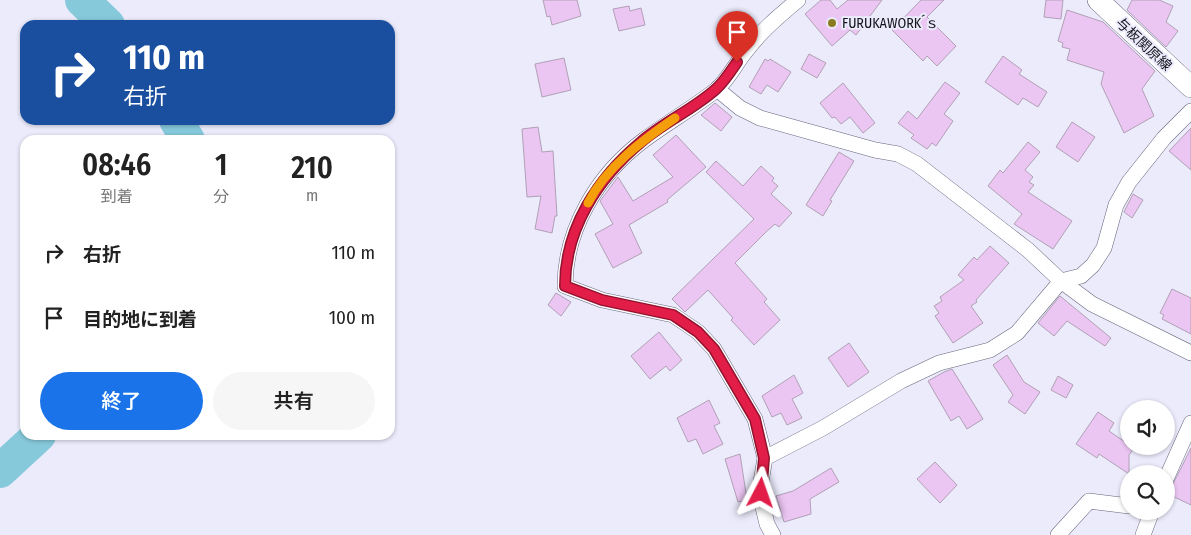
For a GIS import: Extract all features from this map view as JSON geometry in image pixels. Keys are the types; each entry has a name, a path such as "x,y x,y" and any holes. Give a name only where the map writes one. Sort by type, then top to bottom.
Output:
{"main road":[{"name":"与板関原線","path":"1103,2 1191,87"}],"street":[{"path":"773,535 767,524 762,503 761,482 764,458 755,419 714,349 698,332 673,315 602,300 565,286 565,265 572,234 590,200 607,177 642,142 717,89 748,49 774,20 796,0"},
{"path":"717,89 740,108 760,118 875,150 898,154 917,164 1028,250 1061,281 1092,304 1191,353"},
{"path":"764,458 823,428 901,381 940,363 990,350 1018,333 1061,281 1081,276 1093,264 1104,248 1116,205 1129,182 1164,138 1191,112"},
{"path":"1172,465 1191,423"},
{"path":"1058,535 1088,501 1120,505"},
{"path":"1143,535 1149,520"}],"building":[{"path":"543,0 577,0 581,16 552,25 550,16 547,17"},
{"name":"FURUKAWORK´ｓ","path":"821,0 830,0 837,9 848,0 882,0 856,35 850,30 832,46 805,14"},
{"path":"921,0 944,0 927,17 956,46 937,66 927,56 923,61 892,30"},
{"path":"1046,0 1063,0 1061,19 1044,17"},
{"path":"1132,0 1159,0 1173,6 1166,22 1178,31 1166,47 1127,10"},
{"path":"629,6 630,11 641,8 645,25 619,31 613,9"},
{"path":"1067,10 1103,22 1155,71 1142,89 1154,116 1124,133 1101,84 1104,72 1067,60 1070,49 1062,47 1063,43 1058,41"},
{"path":"809,54 826,63 817,78 801,69"},
{"path":"1003,56 1022,70 1019,74 1047,92 1038,107 1023,98 1018,105 985,82"},
{"path":"564,58 571,90 542,97 535,64"},
{"path":"765,59 768,61 770,59 791,72 778,92 767,85 761,94 749,87"},
{"path":"945,82 960,93 944,114 953,121 936,146 932,143 927,149 911,138 914,135 898,123 908,111 917,119"},
{"path":"843,83 875,123 863,133 850,117 841,124 835,117 832,118 820,103"},
{"path":"715,103 732,117 721,131 701,115"},
{"path":"1072,122 1095,137 1078,162 1056,147"},
{"path":"538,127 542,152 553,151 557,216 555,216 552,233 535,229 541,196 527,197 522,129"},
{"path":"1191,128 1191,170 1169,151"},
{"path":"676,135 706,167 667,200 668,202 629,225 642,253 613,268 595,234 613,224 600,201 618,177 633,201 673,177 653,155"},
{"path":"1028,142 1040,152 1025,170 1033,177 1029,182 1034,185 1028,192 1072,221 1053,249 1014,224 1022,214 988,186 1000,170 1003,173"},
{"path":"839,152 854,161 830,200 832,201 823,216 806,205"},
{"path":"716,161 743,186 761,166 774,178 772,181 778,186 771,194 792,213 779,227 775,224 767,231 735,263 767,299 764,302 780,320 754,345 731,320 733,318 708,290 685,312 672,299 754,219 706,172"},
{"path":"1133,194 1143,200 1132,218 1124,212"},
{"path":"990,246 1009,263 976,300 977,302 971,306 983,323 953,343 935,316 939,313 934,306 942,301 940,297 964,280 958,275 974,257 977,260"},
{"path":"1172,289 1191,298 1191,334 1162,319 1164,315 1160,313"},
{"path":"556,293 571,302 561,316 548,305"},
{"path":"1060,296 1111,338 1105,346 1067,321 1054,336 1038,323"},
{"path":"659,332 682,360 670,371 666,366 650,379 631,356"},
{"path":"849,343 869,372 848,387 828,358"},
{"path":"1007,355 1024,382 1040,392 1025,414 1008,402 1013,395 993,365"},
{"path":"952,369 983,419 967,429 959,416 951,421 928,381"},
{"path":"794,375 803,393 792,399 802,418 787,425 781,413 772,417 762,396"},
{"path":"1058,376 1073,385 1066,398 1051,390"},
{"path":"709,400 720,423 714,426 723,444 703,454 696,439 688,442 677,418"},
{"path":"1098,412 1114,423 1109,431 1120,438 1120,455 1129,455 1129,465 1120,465 1120,468 1099,454 1097,458 1076,444"},
{"path":"1191,448 1191,505 1175,497 1175,480"},
{"path":"740,454 747,500 738,502 725,459"},
{"path":"935,462 957,485 940,503 917,479"},
{"path":"831,468 839,482 810,499 811,514 784,522 776,496 793,491"}],"waterway":[{"path":"82,0 103,20"},
{"path":"179,125 185,135"},
{"path":"0,471 34,440"}],"slow traffic":[{"path":"588,203 607,177 626,157 642,142 675,118"}],"place":[{"name":"FURUKAWORK´ｓ","path":"832,23"}],"route":[{"path":"737,62 717,89 642,142 607,177 590,200 572,234 565,265 565,286 602,300 673,315 698,332 706,340 714,349 755,419 764,458 761,493"}]}
